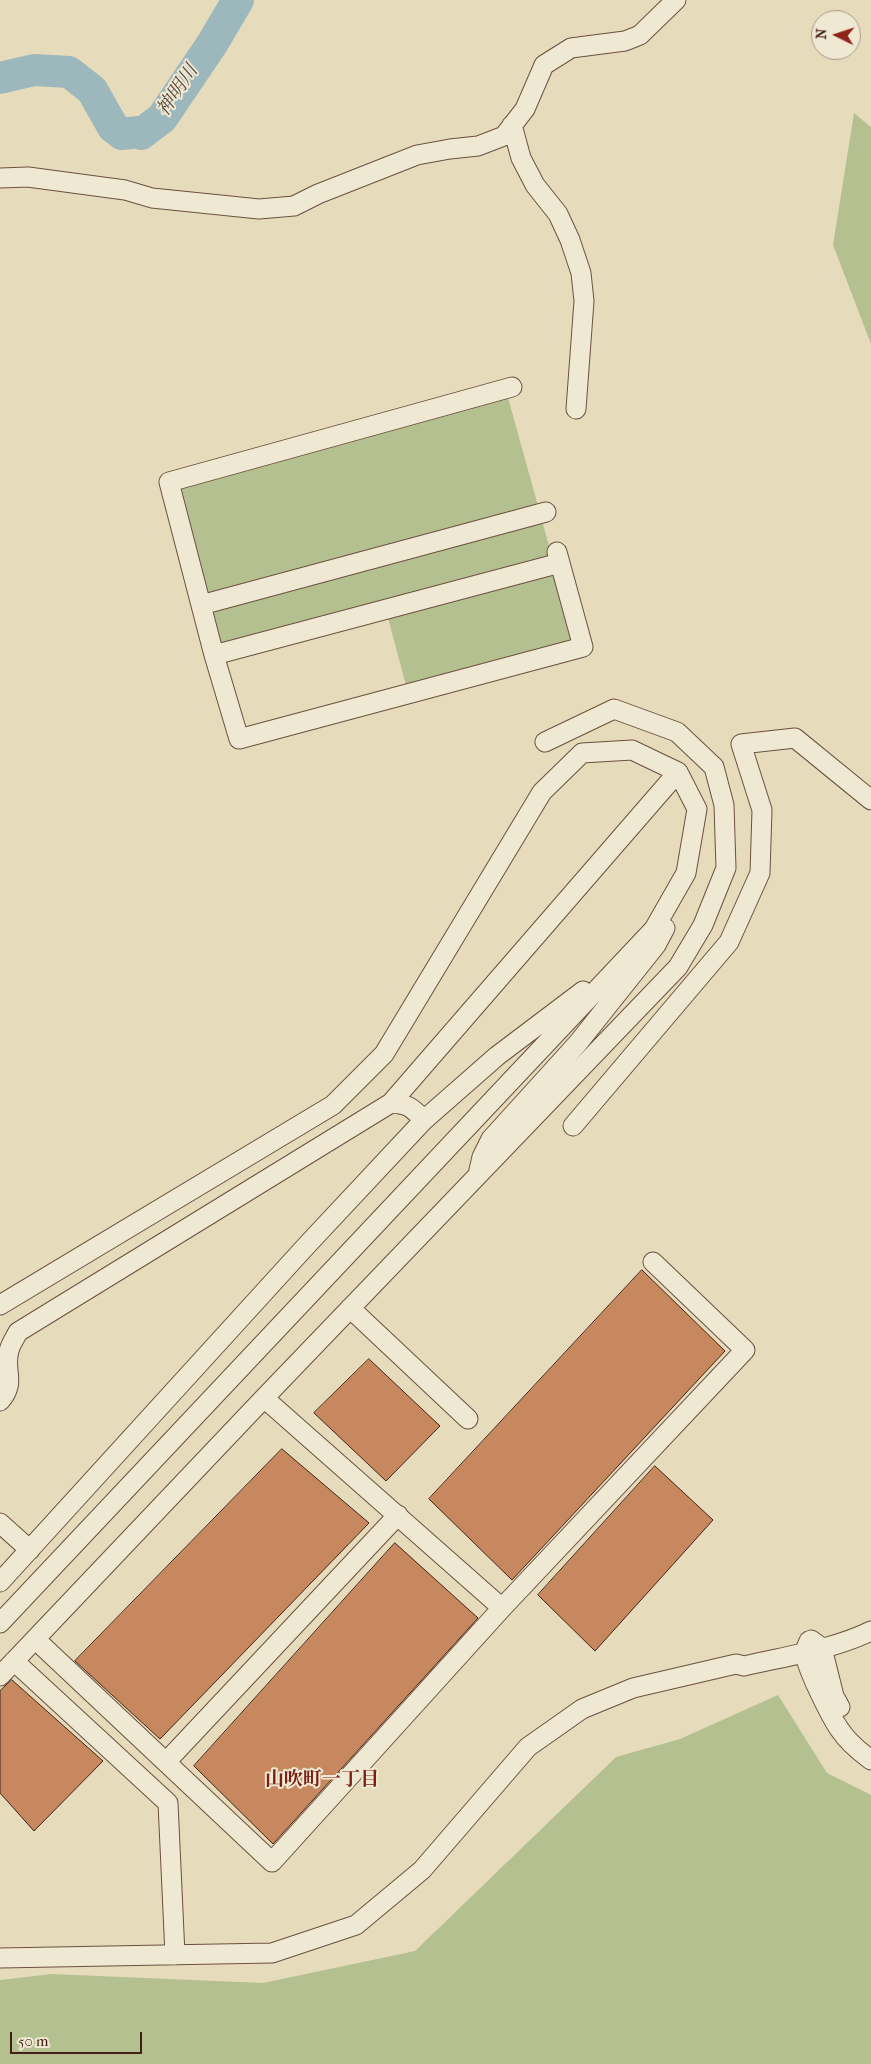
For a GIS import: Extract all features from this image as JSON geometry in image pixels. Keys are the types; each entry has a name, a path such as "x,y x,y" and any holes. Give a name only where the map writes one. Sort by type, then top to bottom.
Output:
{"street":[{"path":"0,178 28,177 125,190 152,198 259,209 294,206 318,194 417,155 478,146 504,136 525,109 544,65 571,48 617,42 640,35 676,0"},
{"path":"512,125 521,158 535,186 558,214 570,240 581,273 584,302 576,409"},
{"path":"214,655 559,557 583,647 238,740 214,655 169,482 512,387"},
{"path":"201,605 546,512"},
{"path":"0,1676 678,967 703,925 726,868 724,805 714,767 677,732 614,709 545,742"},
{"path":"574,1126 729,942 760,873 762,810 741,744 795,738 871,800"},
{"path":"0,1304 333,1105 384,1054 542,792 582,753 632,750 678,772 697,809 686,873 675,912 656,945 578,1043 491,1139 482,1157 479,1174"},
{"path":"0,1401 7,1393 10,1380 8,1352 18,1332 391,1103 678,772"},
{"path":"0,1623 654,929 686,873"},
{"path":"0,1582 424,1120 496,1056 624,961"},
{"path":"391,1103 404,1104 412,1108 424,1120"},
{"path":"35,1639 272,1862 502,1608 745,1350 654,1262"},
{"path":"350,1308 468,1419"},
{"path":"264,1398 502,1608"},
{"path":"166,1762 398,1515"},
{"path":"0,1523 30,1550"},
{"path":"812,1646 871,1620"},
{"path":"0,1958 272,1953 356,1926 422,1870 528,1747 582,1709 633,1688 736,1664 741,1657 854,1639 871,1631"},
{"path":"812,1646 834,1696 849,1724 871,1747"},
{"path":"812,1646 811,1673 840,1730 860,1752 871,1760"},
{"path":"14,1661 168,1803 175,1955"}],"green space":[{"path":"854,113 871,127 871,344 833,245"},
{"path":"507,394 576,643 407,689 384,603 218,648 177,487"},
{"path":"778,1695 827,1773 871,1795 871,2064 0,2064 0,1980 52,1974 263,1983 415,1951 616,1757 680,1739"}],"building":[{"path":"642,1270 725,1351 512,1580 429,1499"},
{"path":"369,1359 440,1426 386,1481 314,1413"},
{"path":"282,1449 369,1523 160,1739 75,1661"},
{"path":"655,1466 713,1520 595,1651 538,1595"},
{"path":"395,1543 478,1618 273,1844 194,1766"},
{"path":"12,1680 103,1761 34,1831 0,1793 0,1691"}],"waterway":[{"name":"神明川","path":"0,78 34,70 69,72 92,90 113,127 122,134 139,132 141,134 162,118 212,44 238,0"}],"district":[{"name":"山吹町一丁目","path":"322,1780"}]}
